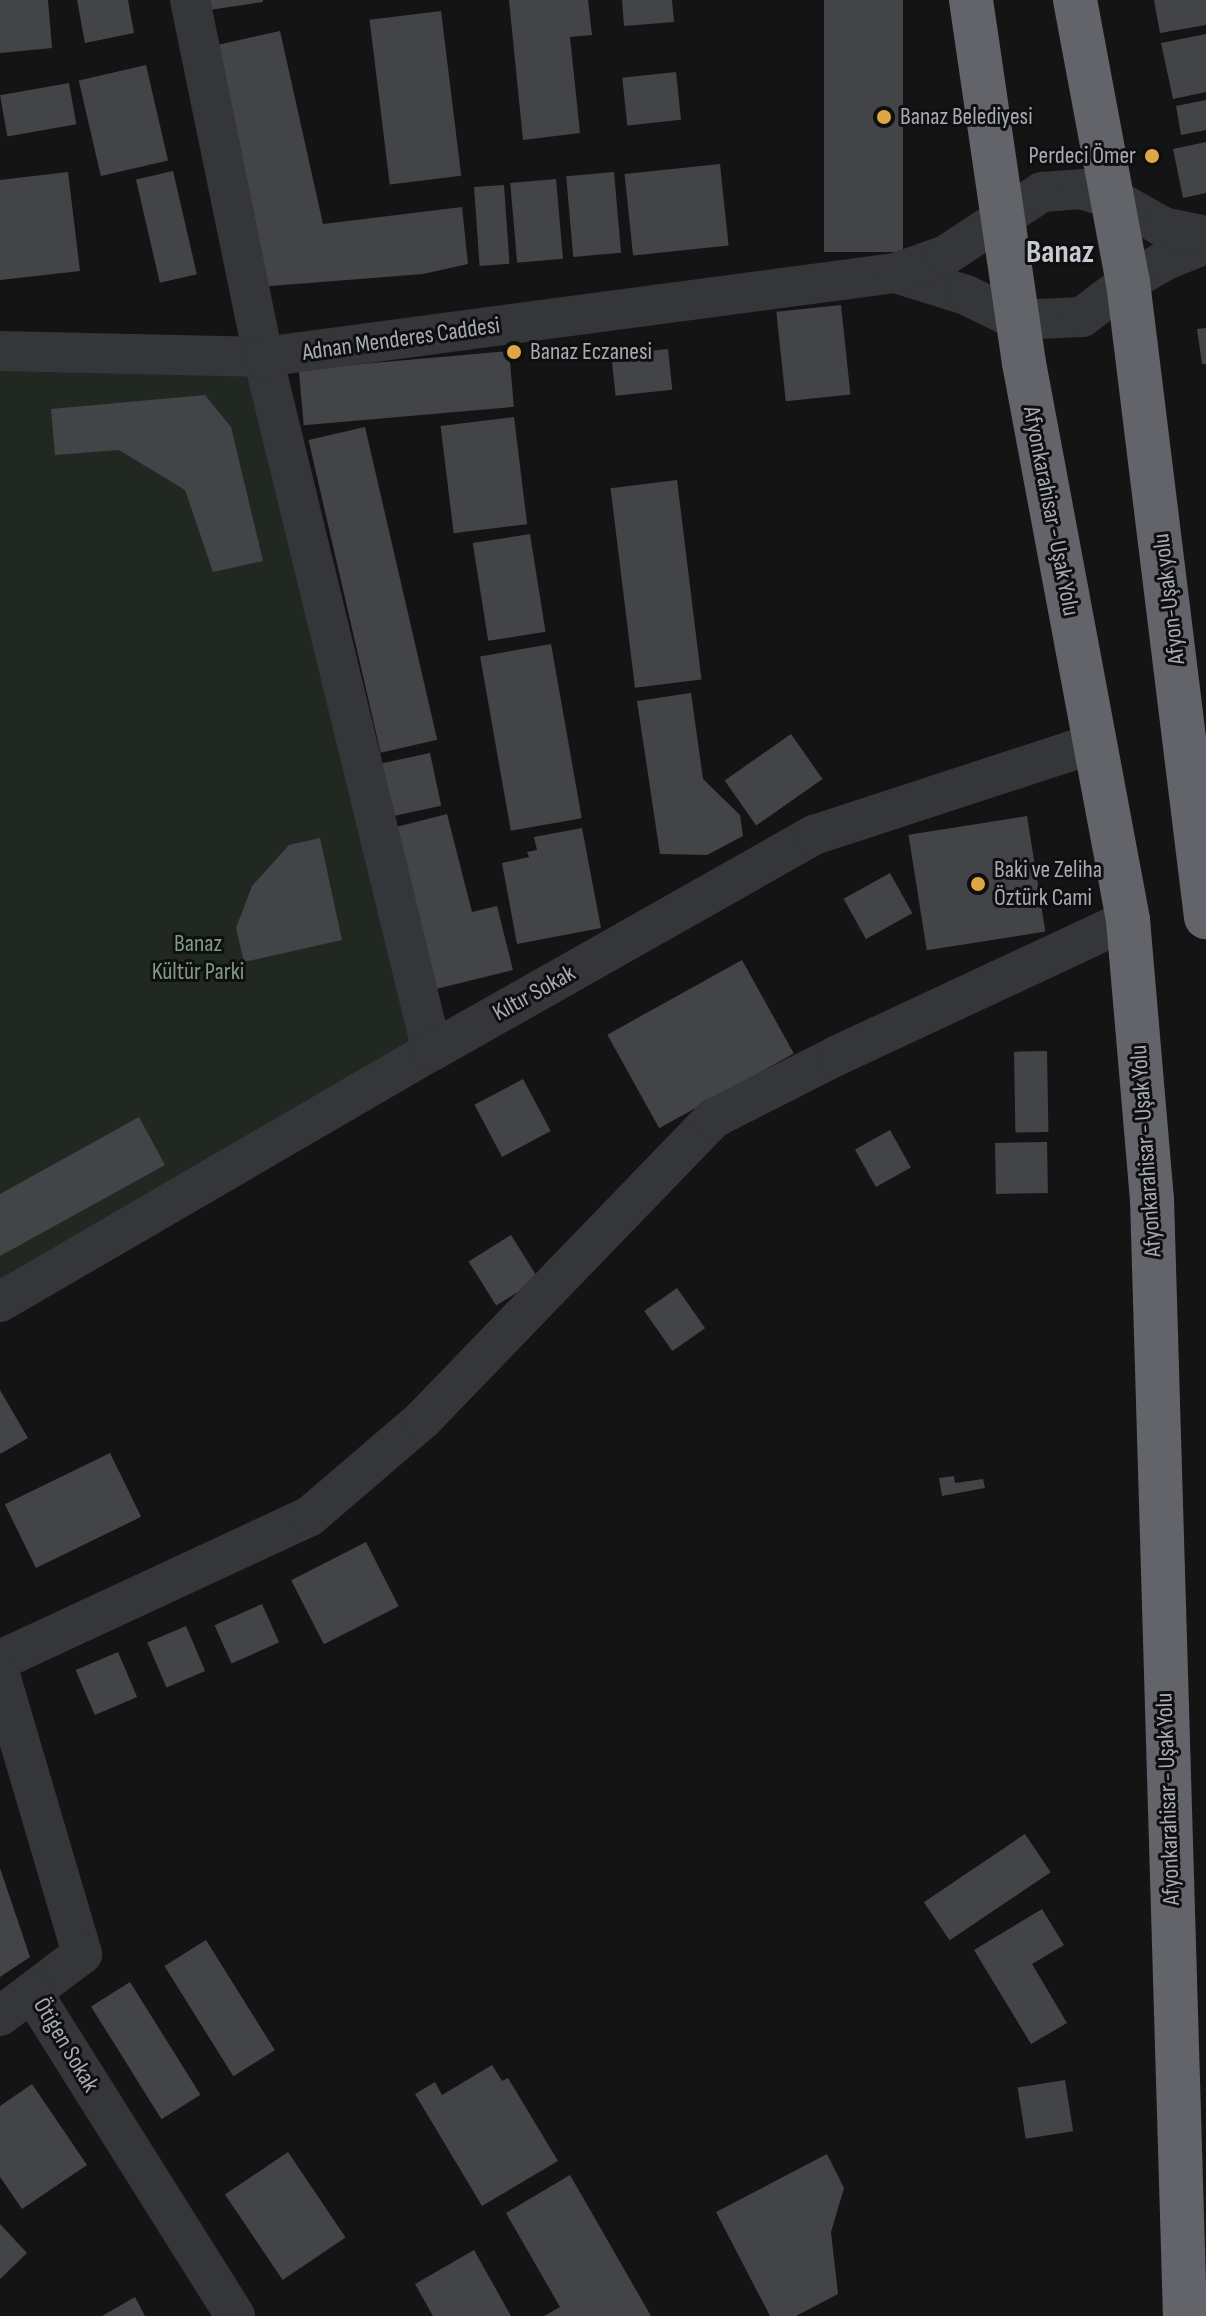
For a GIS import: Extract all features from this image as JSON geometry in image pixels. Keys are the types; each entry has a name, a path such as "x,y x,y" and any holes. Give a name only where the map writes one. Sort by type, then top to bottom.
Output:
{"highway":[{"name":"Afyonkarahisar - Uşak Yolu","path":"971,0 1017,320 1128,920 1152,1199 1185,2316"},
{"path":"1075,0 1128,282"},
{"name":"Afyon-Uşak yolu","path":"1128,282 1202,854 1206,917"}],"street":[{"path":"190,0 263,357 432,1051"},
{"path":"895,273 946,255 1042,192 1081,189 1114,199 1163,227 1206,236"},
{"path":"895,273 966,295 1017,320 1082,317 1128,282 1166,260 1206,244"},
{"name":"Adnan Menderes Caddesi","path":"0,351 263,357 895,273"},
{"name":"Kıltır Sokak","path":"0,1302 432,1051 814,835 1095,743"},
{"path":"0,1660 310,1516 422,1420 714,1118 850,1049 1128,920"},
{"name":"Ötigen Sokak","path":"0,1675 82,1954 32,1992 235,2316"},
{"path":"0,2016 32,1992"}],"green space":[{"name":"Banaz Kültür Parki","path":"0,351 263,357 424,1056 0,1302"}],"building":[{"path":"0,0 48,0 52,48 0,53"},
{"path":"77,0 128,0 134,33 85,43"},
{"path":"194,0 263,0 263,2 196,12"},
{"path":"509,0 588,0 592,35 570,37 580,133 523,140"},
{"path":"622,0 672,0 674,22 624,26"},
{"name":"Banaz Belediyesi","path":"824,0 903,0 903,252 824,252"},
{"path":"1154,0 1206,0 1206,25 1160,33"},
{"path":"441,11 461,176 390,185 370,20"},
{"path":"280,31 323,224 462,207 468,264 423,274 258,287 204,48"},
{"path":"1206,34 1206,92 1173,99 1161,43"},
{"path":"146,65 168,160 101,176 79,81"},
{"path":"676,72 681,120 627,125 622,78"},
{"path":"69,83 76,124 7,137 0,95"},
{"path":"1206,100 1206,130 1181,135 1176,106"},
{"path":"1206,142 1206,193 1183,198 1173,149"},
{"path":"720,164 729,246 633,256 625,174"},
{"path":"173,171 197,274 160,283 136,180"},
{"path":"68,172 80,271 0,280 0,180"},
{"path":"614,172 621,253 573,257 566,176"},
{"path":"556,179 563,259 517,263 510,183"},
{"path":"504,185 510,264 480,266 474,187"},
{"path":"841,305 850,395 786,401 776,312"},
{"path":"1206,328 1206,364 1202,364 1197,329"},
{"path":"668,349 672,390 616,396 611,355"},
{"path":"509,351 514,407 304,425 299,369"},
{"path":"205,395 231,427 263,561 213,572 185,490 119,450 55,455 51,409"},
{"path":"514,417 527,524 454,533 441,426"},
{"path":"365,427 437,740 381,753 308,440"},
{"path":"677,480 701,680 635,688 610,488"},
{"path":"530,534 545,632 488,641 473,543"},
{"path":"551,644 582,818 511,831 480,657"},
{"path":"691,693 703,779 740,815 743,836 707,855 660,854 637,701"},
{"path":"791,734 823,779 756,826 725,780"},
{"path":"430,753 441,806 392,816 381,763"},
{"path":"447,814 472,912 497,906 513,970 436,989 396,827"},
{"name":"Baki ve Zeliha Öztürk Cami","path":"1027,816 1045,932 927,950 908,835"},
{"path":"582,828 601,928 517,944 502,863 529,857 527,852 537,850 534,837"},
{"path":"320,838 342,940 244,962 236,928 252,886 289,845"},
{"path":"890,873 912,913 866,939 844,899"},
{"path":"742,960 794,1054 659,1128 607,1035"},
{"path":"1047,1051 1048,1132 1015,1133 1014,1052"},
{"path":"523,1079 551,1131 502,1157 474,1105"},
{"path":"139,1117 165,1165 0,1256 0,1194"},
{"path":"890,1130 911,1168 876,1187 855,1149"},
{"path":"1047,1142 1048,1193 996,1194 995,1143"},
{"path":"511,1235 539,1279 496,1306 469,1261"},
{"path":"677,1288 705,1328 672,1351 644,1311"},
{"path":"0,1390 28,1438 0,1454"},
{"path":"110,1453 141,1517 36,1568 5,1504"},
{"path":"954,1476 955,1483 983,1479 985,1488 942,1496 939,1478"},
{"path":"366,1542 399,1606 324,1644 291,1580"},
{"path":"262,1604 279,1642 232,1664 214,1625"},
{"path":"186,1626 205,1671 166,1688 147,1642"},
{"path":"118,1652 137,1697 95,1715 76,1670"},
{"path":"1025,1834 1051,1872 950,1940 924,1902"},
{"path":"0,1868 30,1957 0,1977"},
{"path":"1042,1909 1064,1945 1032,1964 1067,2023 1031,2044 974,1950"},
{"path":"206,1940 275,2050 233,2076 164,1966"},
{"path":"130,1982 200,2095 161,2119 91,2006"},
{"path":"492,2065 502,2081 508,2078 558,2161 482,2206 415,2094 435,2082 442,2095"},
{"path":"1065,2080 1073,2131 1026,2139 1018,2088"},
{"path":"32,2084 87,2165 22,2209 0,2177 0,2106"},
{"path":"288,2152 346,2237 283,2280 225,2194"},
{"path":"827,2154 844,2188 831,2232 838,2294 796,2316 770,2316 716,2212"},
{"path":"570,2175 651,2316 544,2316 560,2307 506,2213"},
{"path":"0,2224 27,2253 0,2279"},
{"path":"474,2250 511,2316 433,2316 415,2284"},
{"path":"135,2297 145,2316 102,2316"}],"place":[{"name":"Banaz Belediyesi","path":"884,117"},
{"name":"Perdeci Ömer","path":"1152,156"},
{"name":"Banaz Eczanesi","path":"514,352"},
{"name":"Baki ve Zeliha Öztürk Cami","path":"978,884"}],"district":[{"name":"Banaz","path":"1060,253"}]}
